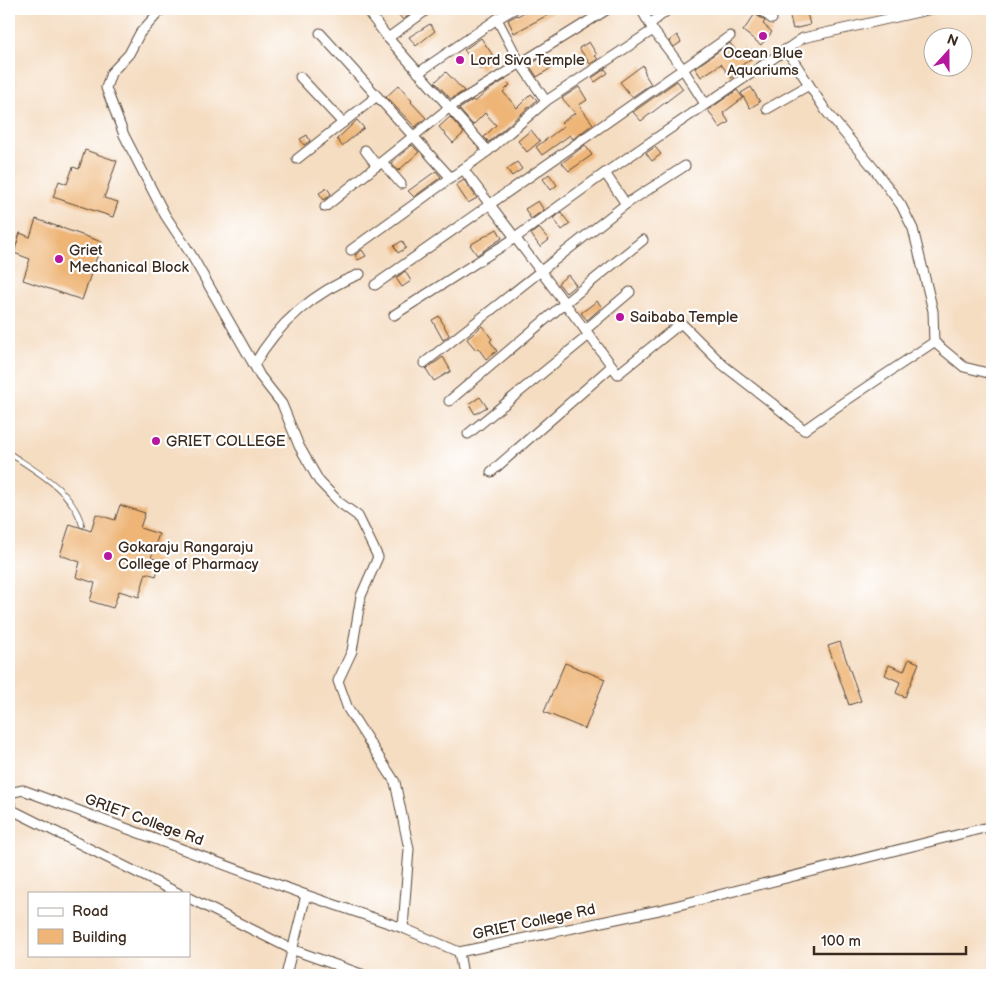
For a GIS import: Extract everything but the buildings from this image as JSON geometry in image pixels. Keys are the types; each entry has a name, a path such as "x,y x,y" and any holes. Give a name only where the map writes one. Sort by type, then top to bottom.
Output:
{"street":[{"path":"162,9 140,34 129,54 111,73 106,88 124,134 165,215 192,256 260,376 282,404 299,446 319,481 340,503 358,516 378,556 361,596 352,651 338,681 348,709 395,782 409,849 403,928"},
{"path":"366,9 418,73 488,151"},
{"path":"388,38 428,9"},
{"path":"418,73 514,9"},
{"path":"325,207 450,107 608,9"},
{"path":"641,9 651,27 683,69 705,104"},
{"path":"351,250 488,151 546,101 651,27 669,9"},
{"path":"759,9 772,19"},
{"path":"394,315 515,238 605,173 803,38 932,9"},
{"path":"497,20 520,64 546,101"},
{"path":"320,33 451,178"},
{"path":"375,285 730,36"},
{"path":"786,50 826,111 875,170 901,205 913,229 932,311 934,342 964,366 992,374"},
{"path":"300,77 343,123"},
{"path":"767,109 809,85"},
{"path":"297,159 377,96"},
{"path":"366,150 401,184"},
{"path":"424,363 626,204 685,166"},
{"path":"463,169 618,374 681,323 723,365 804,430 842,402 934,342"},
{"path":"605,173 626,204"},
{"path":"449,401 643,240"},
{"path":"254,365 277,330 308,303 340,282 360,274"},
{"path":"468,434 587,332 630,292"},
{"path":"492,472 612,366"},
{"name":"GRIET College Rd","path":"9,792 23,790 306,895 403,928 459,952 659,910 992,826"},
{"path":"9,800 12,810 176,892"},
{"path":"286,975 306,895"},
{"path":"190,898 291,949 362,975"},
{"path":"459,952 463,975"}],"lane":[{"path":"9,453 58,486 80,518 82,525"}],"place":[{"name":"Ocean Blue Aquariums","path":"763,36"},
{"name":"Lord Siva Temple","path":"460,60"},
{"name":"Griet Mechanical Block","path":"59,259"},
{"name":"Saibaba Temple","path":"620,317"},
{"name":"GRIET COLLEGE","path":"156,441"},
{"name":"Gokaraju Rangaraju College of Pharmacy","path":"108,556"}]}
